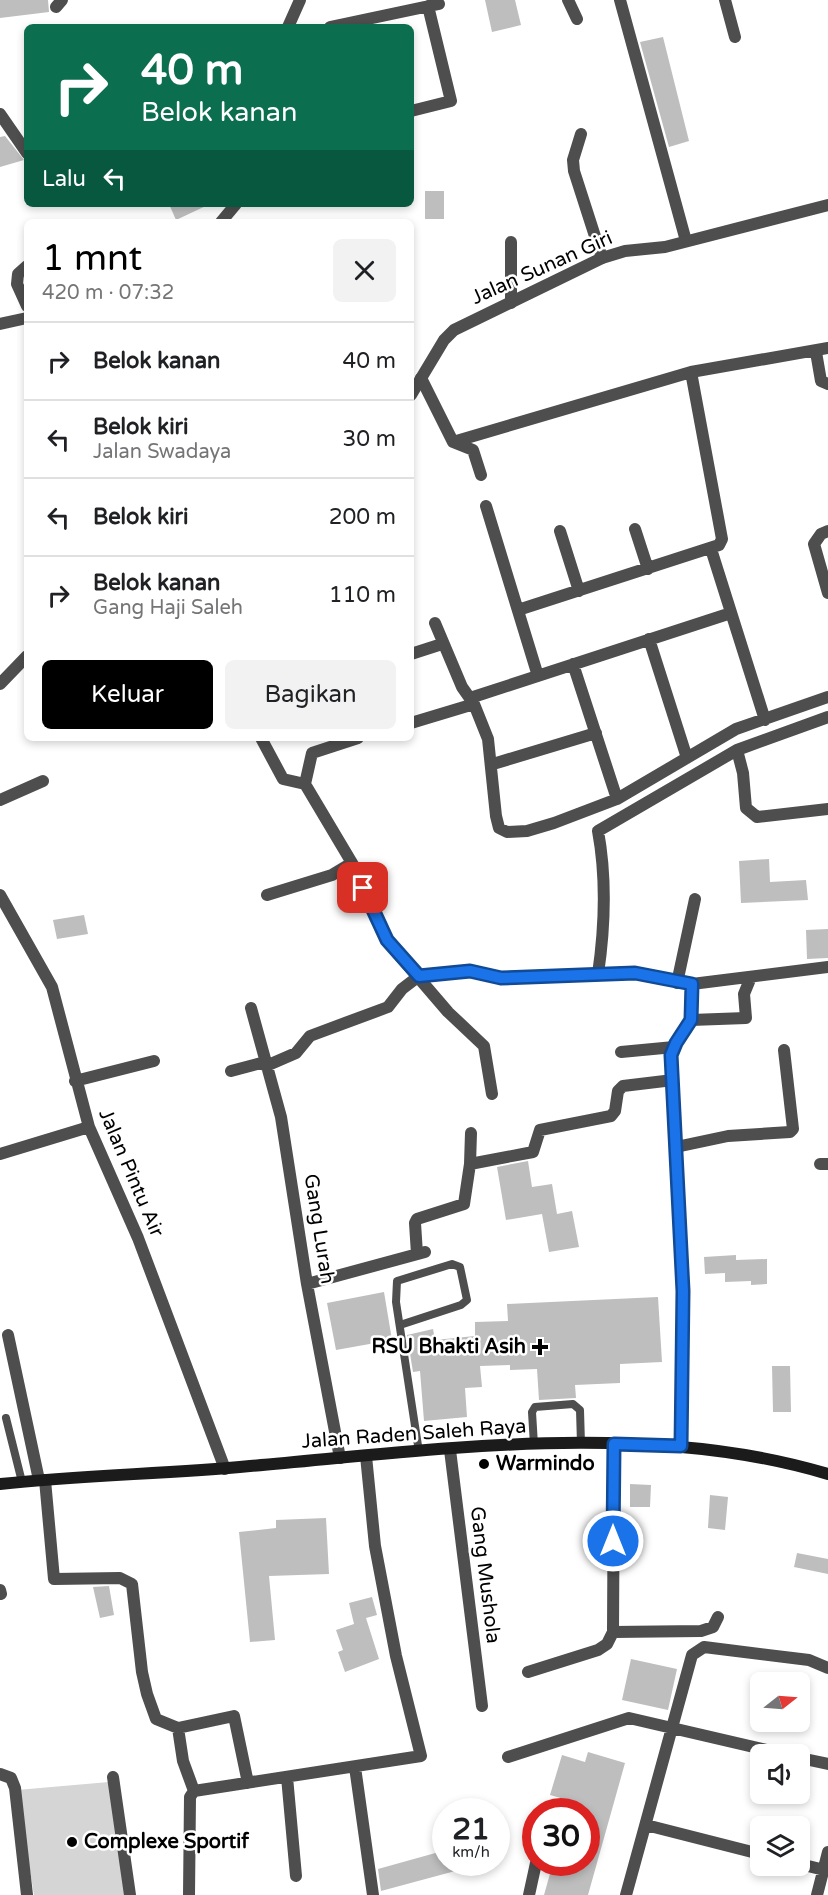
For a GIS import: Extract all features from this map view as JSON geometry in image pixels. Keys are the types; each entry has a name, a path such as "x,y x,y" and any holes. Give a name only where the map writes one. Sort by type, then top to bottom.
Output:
{"main road":[{"name":"Jalan Raden Saleh Raya","path":"0,1484 419,1452 581,1444 681,1446 748,1455 828,1474"}],"street":[{"path":"289,24 300,0"},
{"path":"568,0 577,20"},
{"path":"620,0 686,241"},
{"path":"725,0 735,37"},
{"path":"344,24 434,5 451,100 414,110"},
{"path":"0,114 24,149"},
{"path":"580,134 573,160 574,171 602,258"},
{"name":"Jalan Sunan Giri","path":"414,390 444,340 454,330 602,258 625,251 665,247 828,205"},
{"path":"224,219 234,207"},
{"path":"511,242 511,303"},
{"path":"24,269 18,274 17,284 24,299"},
{"path":"0,324 24,319"},
{"path":"453,442 691,372 822,350 818,376 820,381 828,384"},
{"path":"518,610 711,549 722,539 691,372"},
{"path":"422,378 453,442 473,450 481,475"},
{"path":"486,506 538,676"},
{"path":"635,529 648,569"},
{"path":"560,531 579,591"},
{"path":"828,531 821,534 814,544 828,593"},
{"path":"711,549 765,720"},
{"path":"414,722 573,664 731,614"},
{"path":"435,623 442,644 462,687 472,701 488,739 496,816 499,828 507,832 527,831 554,823 617,799 736,729 828,697"},
{"path":"649,639 687,758"},
{"path":"414,653 442,644"},
{"path":"0,684 24,659"},
{"path":"573,664 617,799"},
{"path":"598,974 604,920 603,865 598,831 737,750 828,717"},
{"path":"492,764 596,733"},
{"path":"263,741 283,779 305,784"},
{"path":"349,741 312,753 305,784 352,863 380,928 447,1012 484,1046 492,1094"},
{"path":"737,750 743,773 746,808 757,818 828,809"},
{"path":"0,800 43,781"},
{"path":"267,895 332,875 352,863"},
{"name":"Jalan Pintu Air","path":"0,895 52,987 89,1127 138,1238 225,1468"},
{"path":"677,983 695,899"},
{"path":"231,1071 266,1064 296,1053 310,1036 388,1007 402,989 419,976 470,971 501,978 635,973 677,983 692,984 828,967"},
{"path":"691,1020 746,1018 744,994 751,977"},
{"path":"681,1446 683,1291 673,1080 674,1047 691,1020 692,984"},
{"name":"Gang Lurah","path":"251,1008 281,1117 308,1284 340,1458"},
{"path":"621,1052 674,1047"},
{"path":"676,1147 728,1136 789,1132 794,1129 784,1050"},
{"path":"75,1081 154,1061"},
{"path":"470,1164 533,1152 540,1130 611,1116 615,1111 618,1091 623,1086 673,1080"},
{"path":"0,1154 89,1127"},
{"path":"308,1284 421,1253 415,1223 417,1219 464,1204 470,1164 471,1133"},
{"path":"8,1335 42,1480 56,1581 120,1578 132,1584 147,1694 156,1719 178,1728 234,1716 248,1783"},
{"path":"528,1671 598,1650 607,1644 613,1632 614,1444"},
{"name":"Gang Mushola","path":"450,1450 482,1706"},
{"path":"189,1895 190,1797 194,1791 421,1756 396,1656 375,1546 366,1456"},
{"path":"613,1632 701,1631 713,1627 718,1617"},
{"path":"626,1895 692,1655 704,1647 809,1660 828,1668"},
{"path":"508,1757 629,1718 750,1746"},
{"path":"178,1728 183,1761 194,1791"},
{"path":"810,1760 828,1764"},
{"path":"355,1767 374,1895"},
{"path":"0,1773 11,1778 15,1788 27,1895"},
{"path":"287,1777 297,1876"},
{"path":"113,1778 130,1895"},
{"path":"646,1826 750,1852"},
{"path":"817,1895 826,1871 828,1852"},
{"path":"810,1867 826,1871"},
{"path":"529,1895 533,1876"}],"lane":[{"path":"400,1325 461,1305 467,1300 460,1267 452,1264 397,1281 396,1302 419,1452"},
{"path":"534,1445 532,1412 535,1407 573,1404 580,1410 581,1444"},
{"path":"6,1418 22,1482"}],"shaded area":[{"name":"Complexe Sportif","path":"109,1782 128,1895 34,1895 17,1790"}],"building":[{"path":"0,0 48,0 49,12 0,18"},
{"path":"485,0 515,0 521,25 492,32"},
{"path":"663,37 689,141 669,147 640,42"},
{"path":"5,136 24,160 0,167 0,137"},
{"path":"425,191 444,191 444,219 425,219"},
{"path":"170,207 204,207 178,219 176,219"},
{"path":"769,859 770,882 806,880 808,900 741,903 739,861"},
{"path":"84,915 88,934 57,939 53,920"},
{"path":"828,929 828,958 807,959 806,930"},
{"path":"528,1161 532,1187 552,1184 557,1214 572,1211 579,1247 549,1252 542,1214 506,1220 497,1167"},
{"path":"736,1255 736,1260 767,1259 767,1284 751,1285 751,1281 725,1282 725,1273 705,1274 704,1257"},
{"path":"384,1292 392,1340 336,1350 327,1303"},
{"name":"RSU Bhakti Asih","path":"658,1297 662,1362 620,1364 620,1383 575,1385 576,1398 539,1400 537,1369 510,1370 510,1365 480,1366 482,1387 465,1388 467,1417 424,1421 420,1371 413,1372 407,1335 433,1329 435,1340 475,1336 475,1322 508,1321 507,1304"},
{"path":"772,1366 790,1366 791,1412 773,1412"},
{"path":"630,1484 651,1485 650,1507 630,1507"},
{"path":"710,1495 728,1497 725,1530 708,1528"},
{"path":"326,1518 329,1574 269,1576 275,1640 250,1642 239,1532 276,1528 276,1520"},
{"path":"797,1553 828,1559 828,1574 794,1567"},
{"path":"109,1586 114,1615 100,1618 93,1587"},
{"path":"372,1597 377,1615 366,1618 379,1659 345,1672 338,1652 343,1650 336,1630 354,1624 349,1603"},
{"path":"631,1659 677,1669 668,1710 622,1700"},
{"path":"588,1752 625,1763 600,1852 600,1798 560,1798 550,1795 562,1755 585,1762"},
{"path":"432,1854 432,1876 437,1876 381,1891 378,1869"},
{"path":"549,1876 593,1876 588,1895 544,1895"}],"place":[{"name":"RSU Bhakti Asih","path":"540,1347"},
{"name":"Warmindo","path":"484,1464"},
{"name":"Complexe Sportif","path":"72,1842"}],"route":[{"path":"363,888 387,940 419,976 470,971 501,978 635,973 677,983 692,984 691,1020 671,1055 683,1291 681,1446 614,1444 613,1541"}]}
